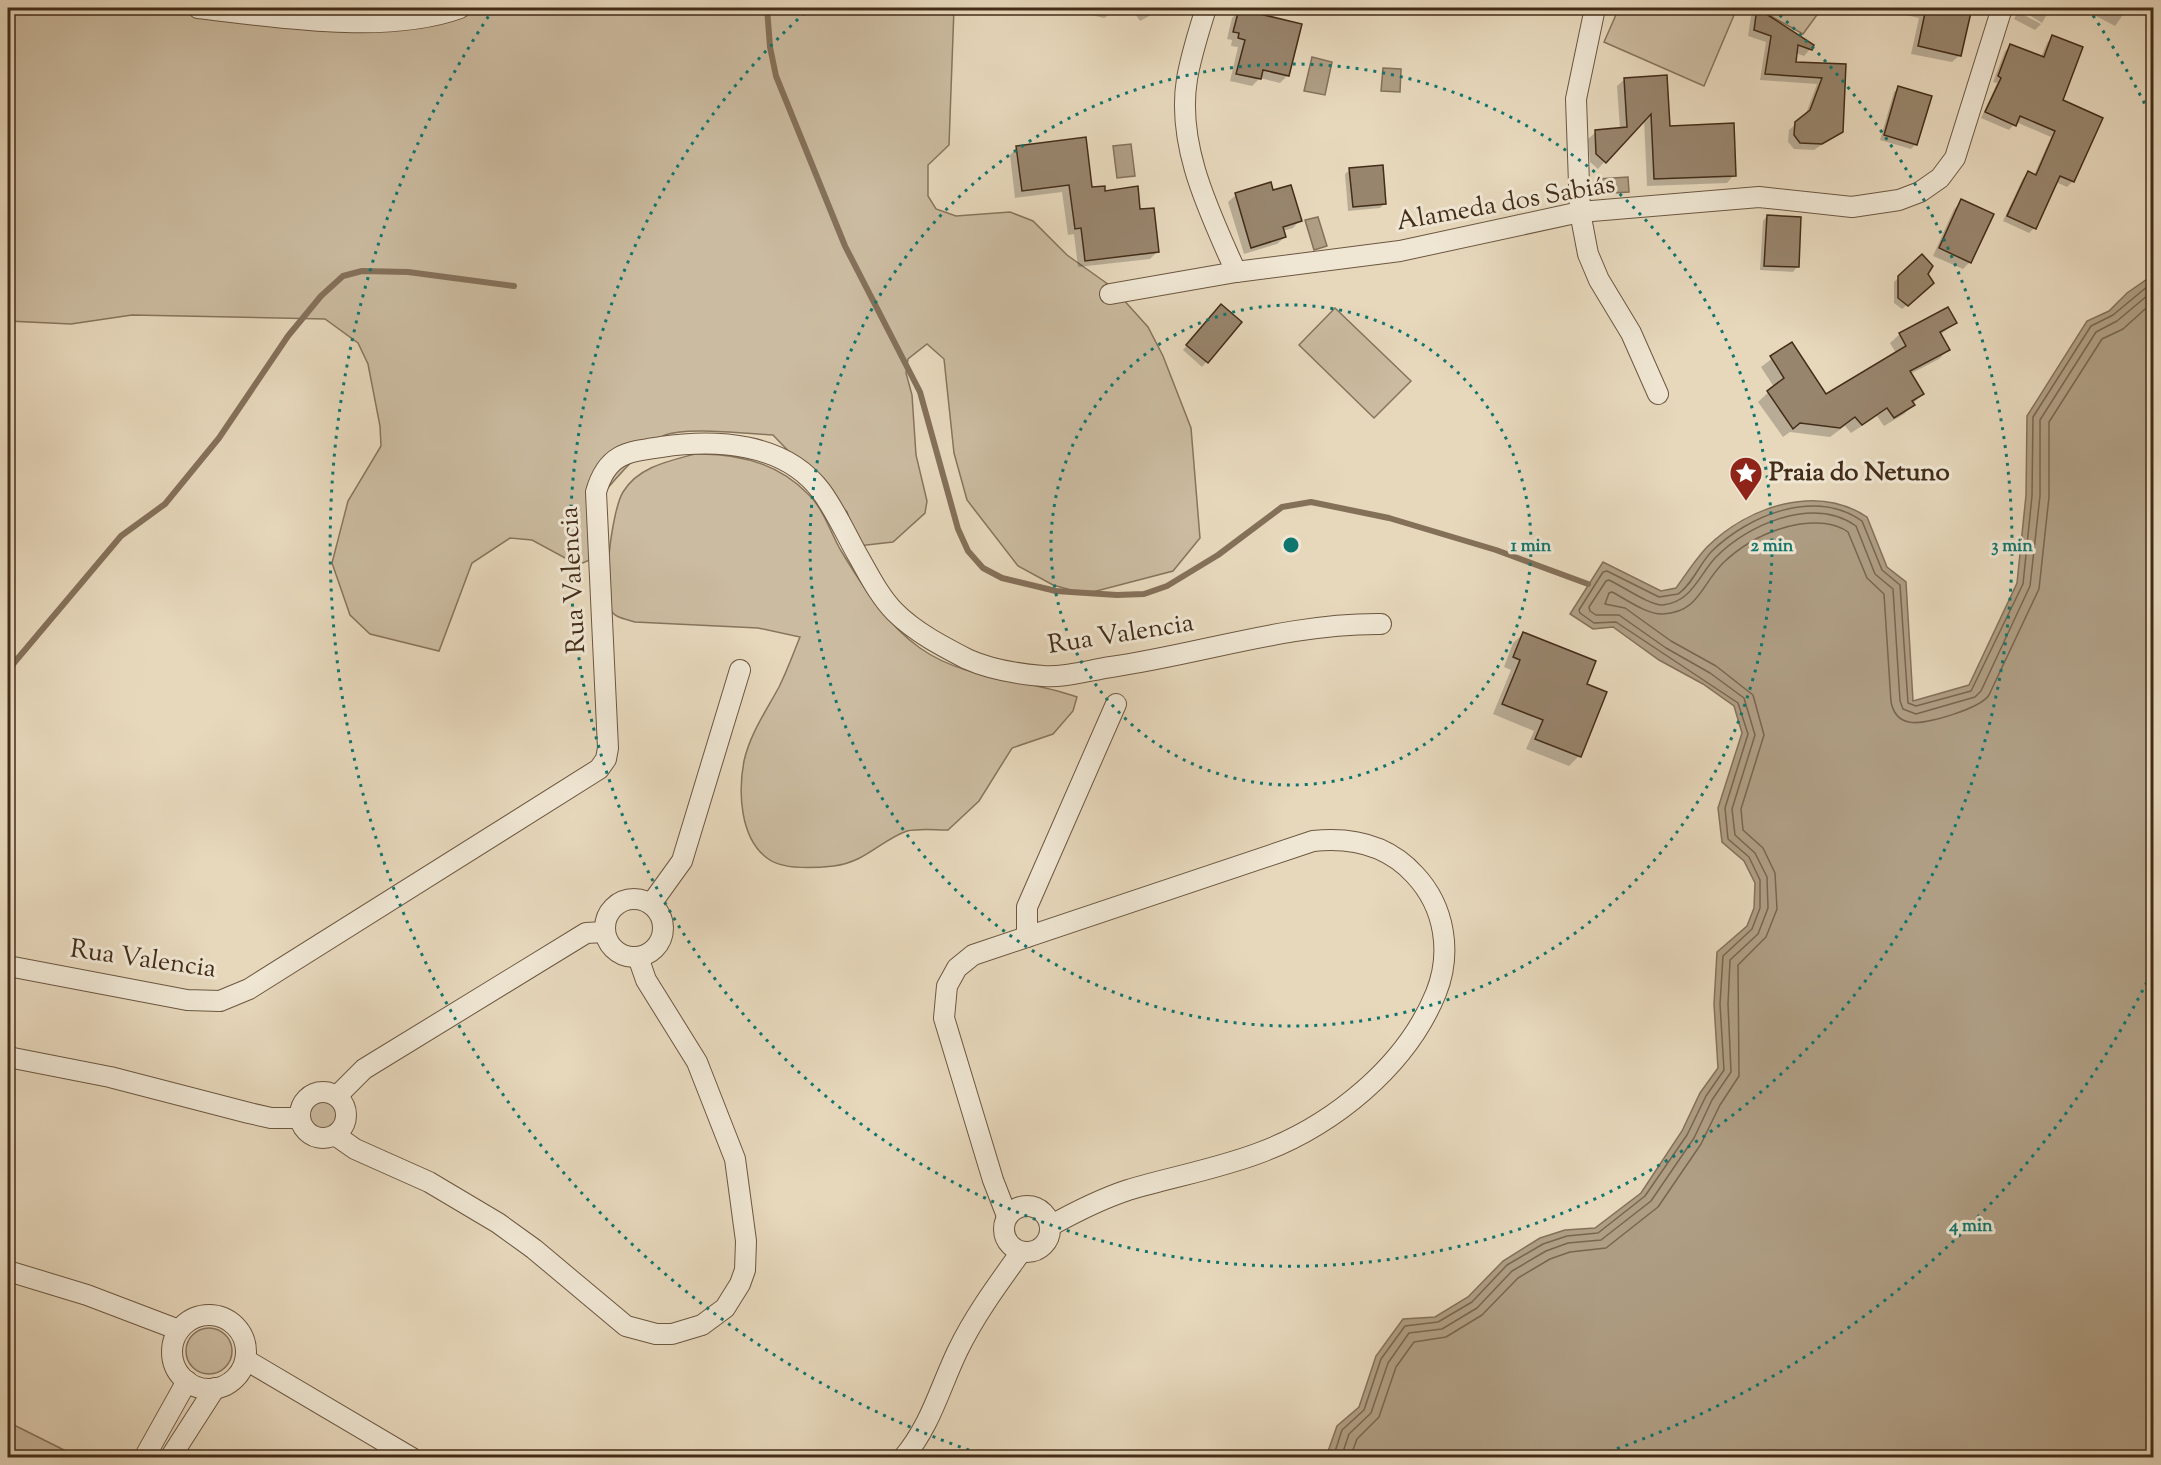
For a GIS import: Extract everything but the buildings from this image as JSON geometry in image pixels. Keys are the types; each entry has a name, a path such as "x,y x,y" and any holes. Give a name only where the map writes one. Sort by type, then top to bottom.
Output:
{"street":[{"path":"198,8 387,23 438,15 460,8"},
{"path":"1206,8 1187,80 1186,123 1196,176 1236,272"},
{"path":"1595,8 1576,99 1580,212 1588,254 1599,280 1631,333 1658,393"},
{"name":"Alameda dos Sabiás","path":"1110,294 1236,272 1400,251 1580,212 1760,197 1852,207 1899,200 1920,192 1940,178 1955,158 2002,8"},
{"name":"Rua Valencia","path":"8,966 187,1000 220,1001 249,989 599,769 606,759 608,748 596,492 600,476 610,463 627,452 666,446 726,445 753,448 780,458 805,474 821,491 873,581 894,611 931,640 971,661 1002,669 1045,676 1140,663 1345,623 1381,624"},
{"path":"651,904 682,861 740,669"},
{"path":"1027,937 1027,907 1116,704"},
{"path":"1007,1215 993,1180 943,1007 947,986 965,961 973,955 1312,841 1347,840 1381,849 1410,869 1422,882 1439,913 1445,947 1440,982 1419,1024 1383,1071 1338,1110 1295,1137 1257,1154 1101,1200 1050,1226"},
{"path":"629,899 641,899 651,904 659,913 663,923 658,945 649,953 638,957 626,957 616,951 608,943 604,932 605,921 610,910 618,903 629,899"},
{"path":"337,1096 364,1069 586,933 604,932"},
{"path":"335,1135 345,1120 346,1111 337,1096 319,1092 310,1095 300,1109 299,1118 309,1133 317,1137 335,1135 355,1149 429,1182 498,1223 534,1249 626,1326 657,1334 672,1334 702,1325 729,1302 745,1270 746,1241 735,1159 697,1062 646,980 638,957"},
{"path":"8,1057 122,1080 272,1118 299,1118"},
{"path":"1032,1207 1047,1217 1050,1226 1050,1235 1039,1250 1021,1252 1006,1242 1004,1224 1007,1215 1014,1209 1032,1207"},
{"path":"903,1458 935,1409 972,1323 1021,1252"},
{"path":"8,1271 87,1295 179,1330"},
{"path":"170,1458 215,1388 234,1378 246,1360 246,1346 242,1332 231,1322 218,1316 204,1315 190,1320 179,1330 173,1342 173,1357 177,1371 187,1382 200,1387 215,1388"},
{"path":"246,1360 412,1458"},
{"path":"144,1458 187,1382"}],"shaded area":[{"path":"8,8 954,8 949,145 928,165 928,196 936,209 956,216 1010,212 1033,221 1067,255 1112,287 1148,327 1163,356 1191,428 1200,538 1173,571 1085,594 1053,585 1018,566 967,500 954,453 944,359 927,344 908,359 906,373 912,395 916,455 927,501 925,513 893,542 858,546 847,512 773,435 701,431 673,433 649,445 606,490 605,531 592,559 578,565 532,540 510,538 472,563 439,651 370,634 350,615 332,563 348,501 381,446 380,426 368,364 358,343 325,319 132,315 71,324 8,321"},
{"path":"1619,8 1737,8 1704,86 1604,42"},
{"path":"1772,8 1822,8 1803,34 1767,14"},
{"path":"1335,308 1411,381 1374,418 1299,345"},
{"path":"695,454 726,455 756,462 770,467 796,483 818,506 840,549 876,603 897,628 920,648 938,659 976,673 1077,697 1073,711 1053,734 1012,748 979,801 948,830 907,831 864,856 834,866 809,868 781,865 767,858 751,839 746,827 743,814 742,773 750,741 782,681 800,637 758,628 635,622 615,615 608,600 608,569 612,532 623,492 637,476 655,466"},
{"path":"323,1101 333,1105 337,1115 333,1125 323,1129 313,1125 309,1115 313,1105"},
{"path":"209,1328 225,1335 232,1351 225,1367 209,1374 193,1367 186,1351 193,1335"},
{"path":"8,1422 78,1457 8,1457"}],"water":[{"path":"1312,57 1332,62 1325,95 1304,91"},
{"path":"1383,68 1401,69 1400,92 1381,91"},
{"path":"1131,144 1135,176 1117,178 1113,146"},
{"path":"1628,177 1629,192 1598,194 1597,179"},
{"path":"1318,217 1327,246 1314,250 1305,220"},
{"path":"2153,275 2153,1457 1326,1457 1337,1426 1359,1407 1376,1356 1403,1319 1435,1317 1468,1297 1503,1261 1540,1238 1565,1230 1595,1228 1641,1193 1682,1131 1700,1093 1718,1068 1714,1004 1717,952 1747,926 1754,908 1755,883 1744,861 1722,842 1718,808 1742,733 1734,706 1703,684 1659,660 1613,627 1593,629 1570,614 1603,562 1661,591 1676,588 1707,547 1742,521 1762,511 1783,504 1805,501 1826,502 1847,507 1867,517 1887,567 1906,582 1913,701 1969,685 2017,583 2026,495 2027,416 2087,321 2109,311 2127,293"}],"waterway":[{"path":"767,8 770,47 776,76 845,246 920,392 958,529 968,551 983,568 1002,578 1056,591 1117,595 1144,594 1167,586 1218,555 1282,507 1311,502 1389,518 1496,550 1588,584"},
{"path":"8,670 121,536 165,504 219,438 288,336 321,296 343,276 362,271 408,272 514,286"}],"place":[{"name":"Praia do Netuno","path":"1746,502"}]}
